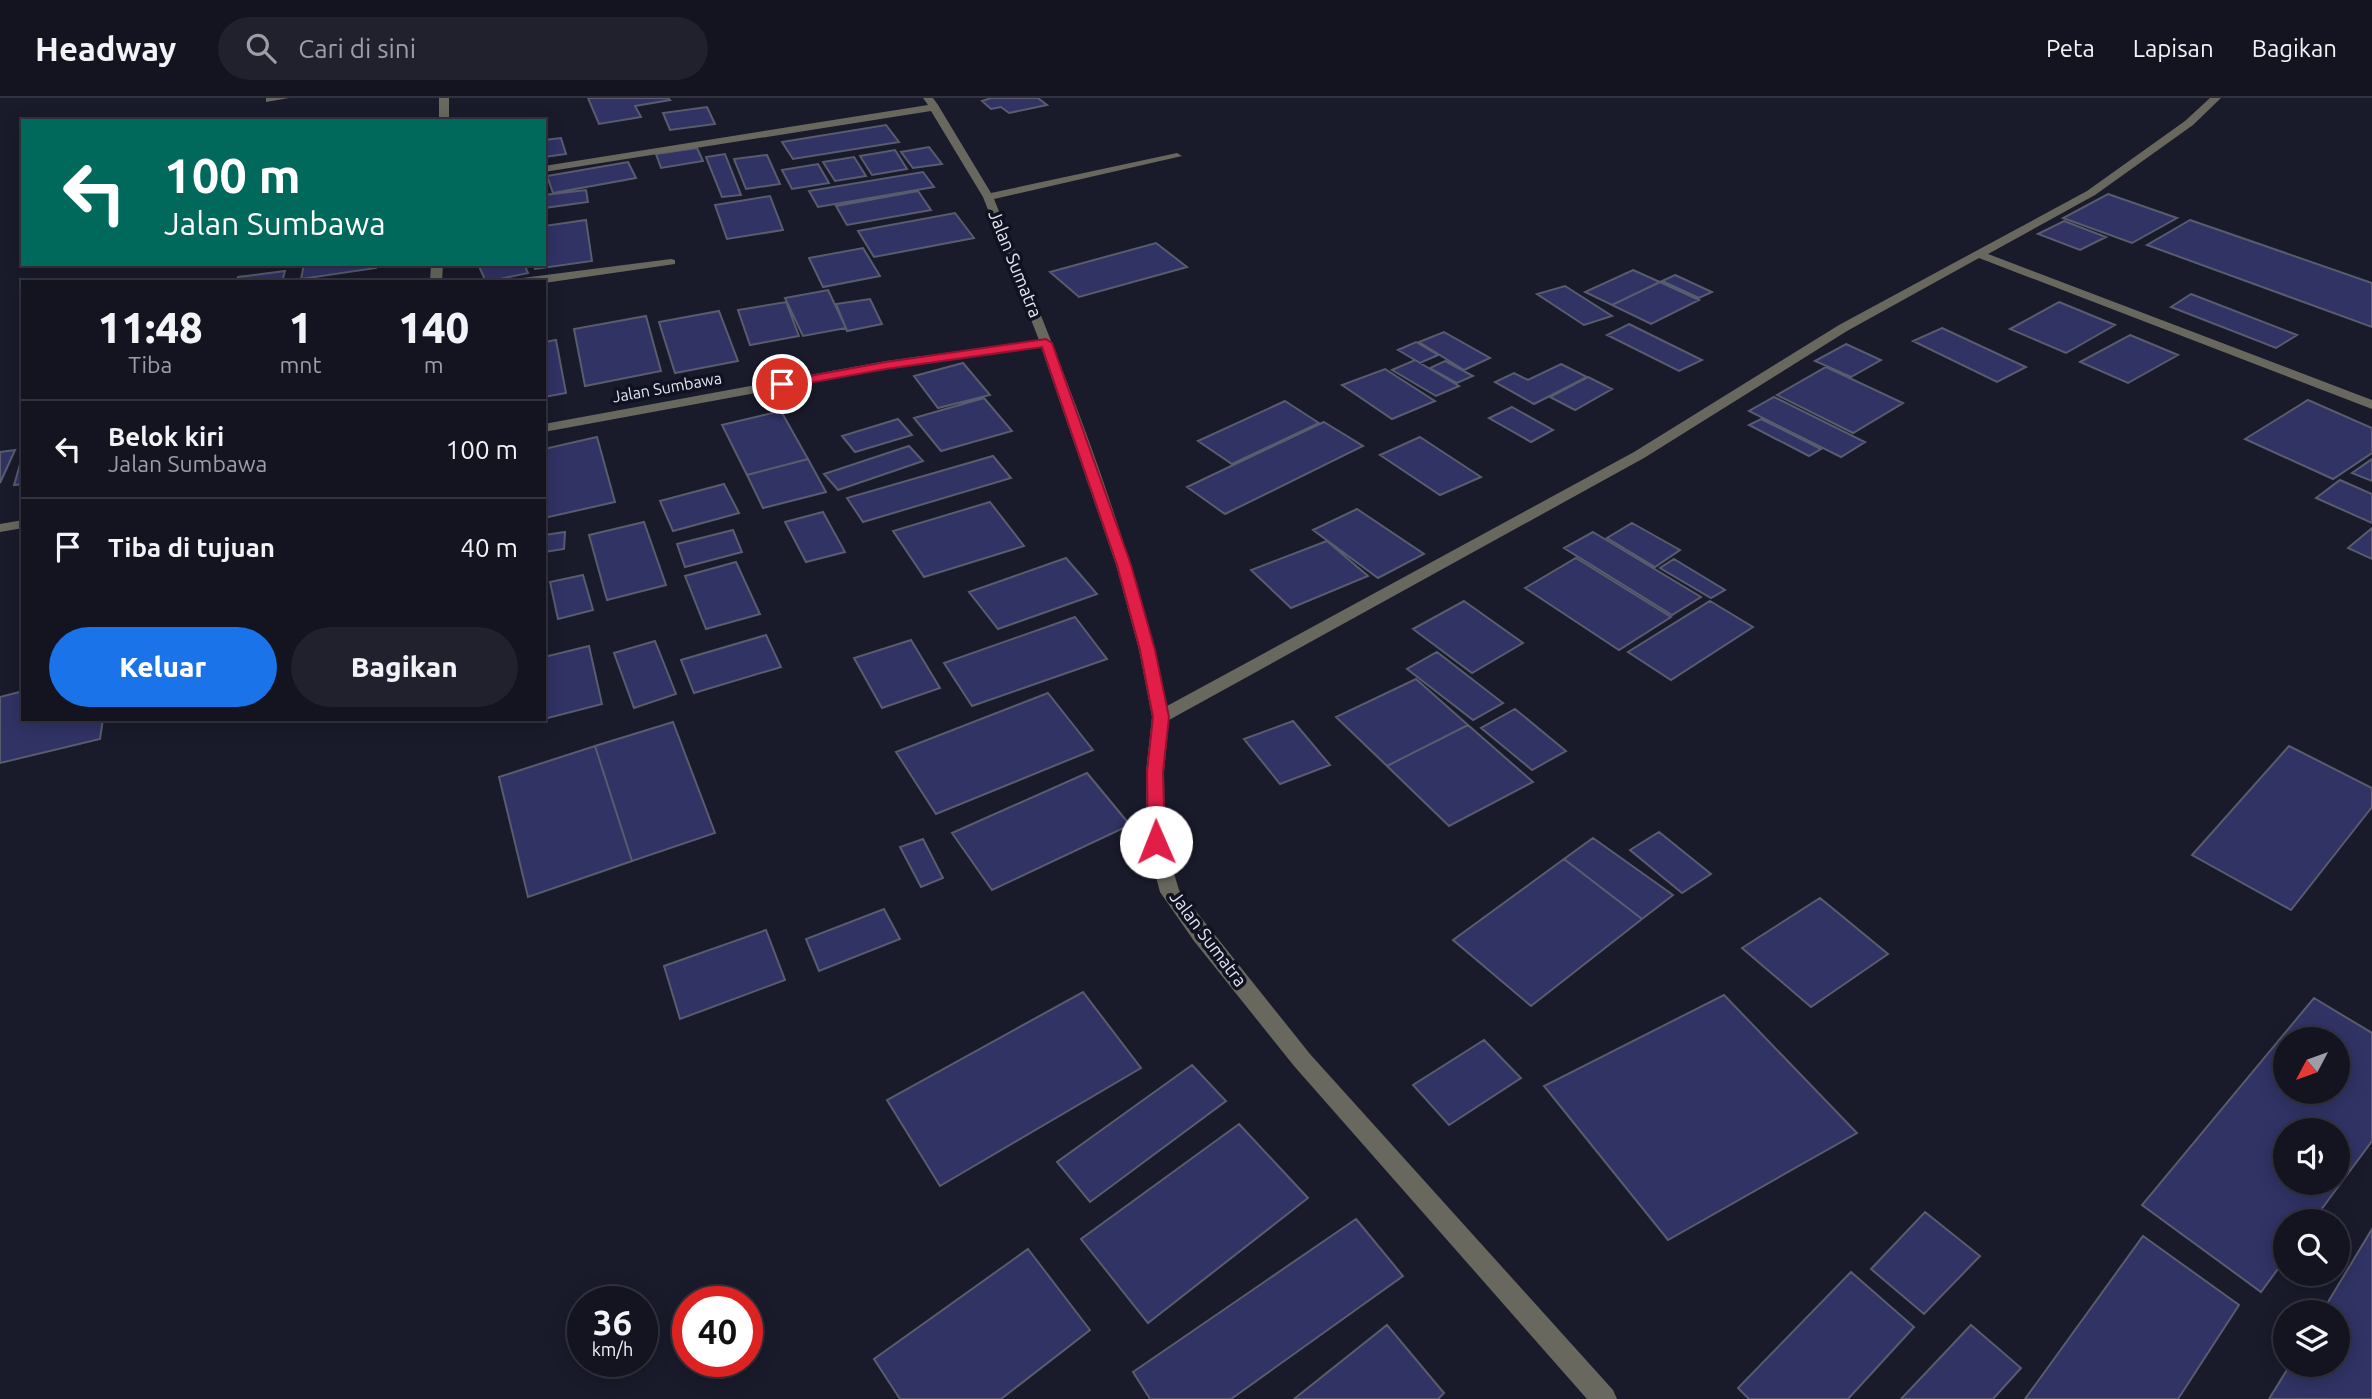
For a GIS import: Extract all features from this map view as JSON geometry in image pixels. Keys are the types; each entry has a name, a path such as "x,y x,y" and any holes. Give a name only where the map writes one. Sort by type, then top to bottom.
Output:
{"street":[{"path":"269,100 284,98"},
{"path":"444,98 444,119"},
{"path":"1161,717 1639,455 1843,328 2091,192 2189,123 2216,98"},
{"path":"546,169 932,103"},
{"name":"Jalan Sumatra","path":"932,103 988,197 1046,343 1124,565 1147,650 1161,717 1155,772 1156,842 1170,892 1201,935 1303,1059 1604,1399"},
{"path":"988,197 1177,156"},
{"path":"1978,254 2372,405"},
{"path":"537,280 671,262"},
{"name":"Jalan Sumbawa","path":"546,428 886,365 1046,343"},
{"path":"0,528 21,524"}],"building":[{"path":"588,98 670,100 635,106 641,117 599,124"},
{"path":"991,98 1038,98 1047,105 1009,113 1001,107 991,109 982,101"},
{"path":"707,107 715,124 670,130 663,113"},
{"path":"886,125 899,142 793,159 782,142"},
{"path":"561,138 566,154 546,157 546,140"},
{"path":"929,147 942,164 913,168 901,152"},
{"path":"697,148 703,161 661,168 656,154"},
{"path":"895,150 907,169 872,175 860,156"},
{"path":"725,154 741,195 722,197 706,157"},
{"path":"767,155 780,184 746,189 734,159"},
{"path":"854,157 866,176 835,181 823,162"},
{"path":"628,162 636,178 553,193 547,176"},
{"path":"818,164 829,183 792,189 782,170"},
{"path":"923,172 934,187 818,207 809,191"},
{"path":"586,190 588,202 546,208 546,195"},
{"path":"918,191 931,210 847,225 836,206"},
{"path":"2108,194 2177,218 2132,243 2063,218"},
{"path":"770,196 783,230 727,239 715,205"},
{"path":"955,213 974,238 874,257 858,231"},
{"path":"586,220 592,261 535,269 534,266 546,266 546,226"},
{"path":"2190,220 2372,283 2372,327 2147,245"},
{"path":"2064,221 2106,237 2080,250 2038,234"},
{"path":"1156,243 1187,267 1079,297 1050,272"},
{"path":"863,248 880,276 823,287 809,258"},
{"path":"304,266 376,266 376,268 301,279"},
{"path":"479,266 525,266 528,273 495,280 485,280"},
{"path":"1633,270 1660,282 1612,305 1585,292"},
{"path":"285,271 283,280 237,280 238,277"},
{"path":"1675,275 1712,292 1699,298 1662,281"},
{"path":"1660,282 1699,300 1651,324 1612,305"},
{"path":"1565,286 1612,316 1584,325 1537,294"},
{"path":"828,290 846,328 803,336 785,298"},
{"path":"2191,294 2297,335 2276,348 2171,307"},
{"path":"870,299 882,324 847,331 836,304"},
{"path":"786,302 799,336 750,345 738,310"},
{"path":"2059,302 2115,325 2066,353 2010,329"},
{"path":"719,311 738,361 675,373 659,322"},
{"path":"646,316 661,371 585,386 574,329"},
{"path":"1629,324 1702,360 1679,371 1607,335"},
{"path":"1942,328 2026,367 1997,382 1913,341"},
{"path":"1444,332 1490,358 1464,370 1419,342"},
{"path":"2130,335 2178,355 2128,383 2080,362"},
{"path":"556,340 566,393 546,397 546,342"},
{"path":"1416,342 1438,355 1420,363 1398,350"},
{"path":"1846,344 1881,360 1851,377 1815,361"},
{"path":"1415,360 1459,386 1436,396 1392,370"},
{"path":"1445,361 1473,376 1457,383 1430,368"},
{"path":"963,363 990,395 938,408 914,376"},
{"path":"1561,364 1587,377 1534,404 1495,382 1514,373 1528,380"},
{"path":"1826,367 1903,403 1853,433 1777,395"},
{"path":"1385,369 1435,401 1392,419 1342,385"},
{"path":"1588,377 1612,389 1575,410 1550,397"},
{"path":"1774,397 1865,442 1841,457 1749,411"},
{"path":"984,398 1012,431 941,451 914,418"},
{"path":"2308,400 2372,428 2372,453 2333,479 2245,439"},
{"path":"1285,401 1319,423 1232,464 1198,441"},
{"path":"1512,407 1553,430 1531,442 1489,418"},
{"path":"781,411 808,459 747,475 722,425"},
{"path":"898,419 912,435 855,452 842,436"},
{"path":"1761,419 1821,449 1809,456 1749,425"},
{"path":"1324,422 1363,446 1225,514 1187,487"},
{"path":"597,437 615,502 546,518 546,449"},
{"path":"1420,437 1481,477 1440,495 1380,455"},
{"path":"909,446 923,461 838,490 824,474"},
{"path":"15,450 0,483 0,452"},
{"path":"993,456 1011,478 863,522 847,498"},
{"path":"808,459 826,492 763,508 747,475"},
{"path":"2372,459 2372,481 2352,473"},
{"path":"21,461 21,484 14,485"},
{"path":"2340,480 2372,494 2372,523 2316,498"},
{"path":"724,484 739,513 673,531 660,501"},
{"path":"990,502 1024,546 924,577 893,531"},
{"path":"1357,509 1424,554 1378,578 1313,530"},
{"path":"823,512 845,552 806,562 785,522"},
{"path":"644,522 666,585 607,600 589,535"},
{"path":"1632,523 1680,550 1655,567 1607,538"},
{"path":"2372,528 2372,559 2348,548"},
{"path":"733,530 742,552 685,567 677,544"},
{"path":"565,532 564,549 546,552 546,535"},
{"path":"1593,532 1701,597 1672,615 1564,548"},
{"path":"1327,541 1368,576 1291,608 1251,570"},
{"path":"1066,558 1097,594 998,629 969,592"},
{"path":"1576,558 1671,617 1619,650 1525,588"},
{"path":"1674,559 1725,590 1711,598 1660,568"},
{"path":"736,562 760,614 706,629 685,576"},
{"path":"583,575 593,610 558,619 550,582"},
{"path":"1464,601 1523,643 1472,673 1413,629"},
{"path":"1710,601 1753,627 1671,680 1628,652"},
{"path":"1075,617 1107,659 972,706 944,663"},
{"path":"766,635 781,667 694,693 681,660"},
{"path":"911,640 940,688 882,708 854,658"},
{"path":"655,641 676,694 634,708 614,653"},
{"path":"589,646 602,704 546,718 546,657"},
{"path":"1437,652 1503,703 1473,720 1407,669"},
{"path":"1416,679 1468,725 1387,766 1336,717"},
{"path":"21,692 21,721 103,721 100,739 0,763 0,697"},
{"path":"1048,693 1093,750 936,814 896,752"},
{"path":"1515,709 1566,751 1532,770 1481,728"},
{"path":"1293,721 1330,765 1280,784 1244,739"},
{"path":"673,722 715,833 632,861 595,746"},
{"path":"1468,725 1533,782 1449,826 1387,766"},
{"path":"595,746 632,861 528,897 499,777"},
{"path":"2289,746 2372,788 2372,807 2291,910 2192,855"},
{"path":"1087,773 1130,825 992,890 952,833"},
{"path":"1659,832 1711,874 1682,893 1630,850"},
{"path":"1593,838 1673,895 1642,919 1564,859"},
{"path":"923,839 943,878 921,887 900,847"},
{"path":"1564,859 1642,919 1531,1006 1453,940"},
{"path":"1820,898 1888,954 1811,1007 1742,948"},
{"path":"884,909 900,939 819,971 806,939"},
{"path":"766,930 785,980 680,1019 664,966"},
{"path":"1083,992 1141,1068 940,1186 887,1100"},
{"path":"1724,995 1857,1133 1668,1240 1544,1086"},
{"path":"2314,998 2372,1033 2372,1141 2350,1171 2350,1118 2273,1118 2273,1195 2332,1195 2322,1209 2273,1209 2273,1276 2261,1292 2142,1205 2273,1047 2273,1104 2350,1104 2350,1027 2290,1027"},
{"path":"1484,1040 1521,1078 1449,1125 1413,1085"},
{"path":"1192,1065 1226,1101 1090,1202 1057,1162"},
{"path":"1239,1124 1308,1198 1148,1323 1081,1239"},
{"path":"1925,1212 1980,1256 1924,1314 1871,1269"},
{"path":"1356,1219 1403,1276 1231,1399 1150,1399 1133,1372"},
{"path":"2372,1229 2372,1399 2269,1399 2283,1377 2350,1377 2350,1300 2329,1300 2338,1286 2350,1286 2350,1266"},
{"path":"2143,1236 2239,1305 2178,1399 2025,1399"},
{"path":"1028,1249 1090,1330 1001,1399 900,1399 874,1359"},
{"path":"1851,1272 1914,1327 1848,1399 1749,1399 1738,1388"},
{"path":"1387,1325 1444,1393 1438,1399 1294,1399"},
{"path":"1971,1325 2021,1368 1993,1399 1901,1399"}],"route":[{"path":"782,384 886,365 1046,343 1124,565 1147,650 1161,717 1155,772 1156,842"}]}
